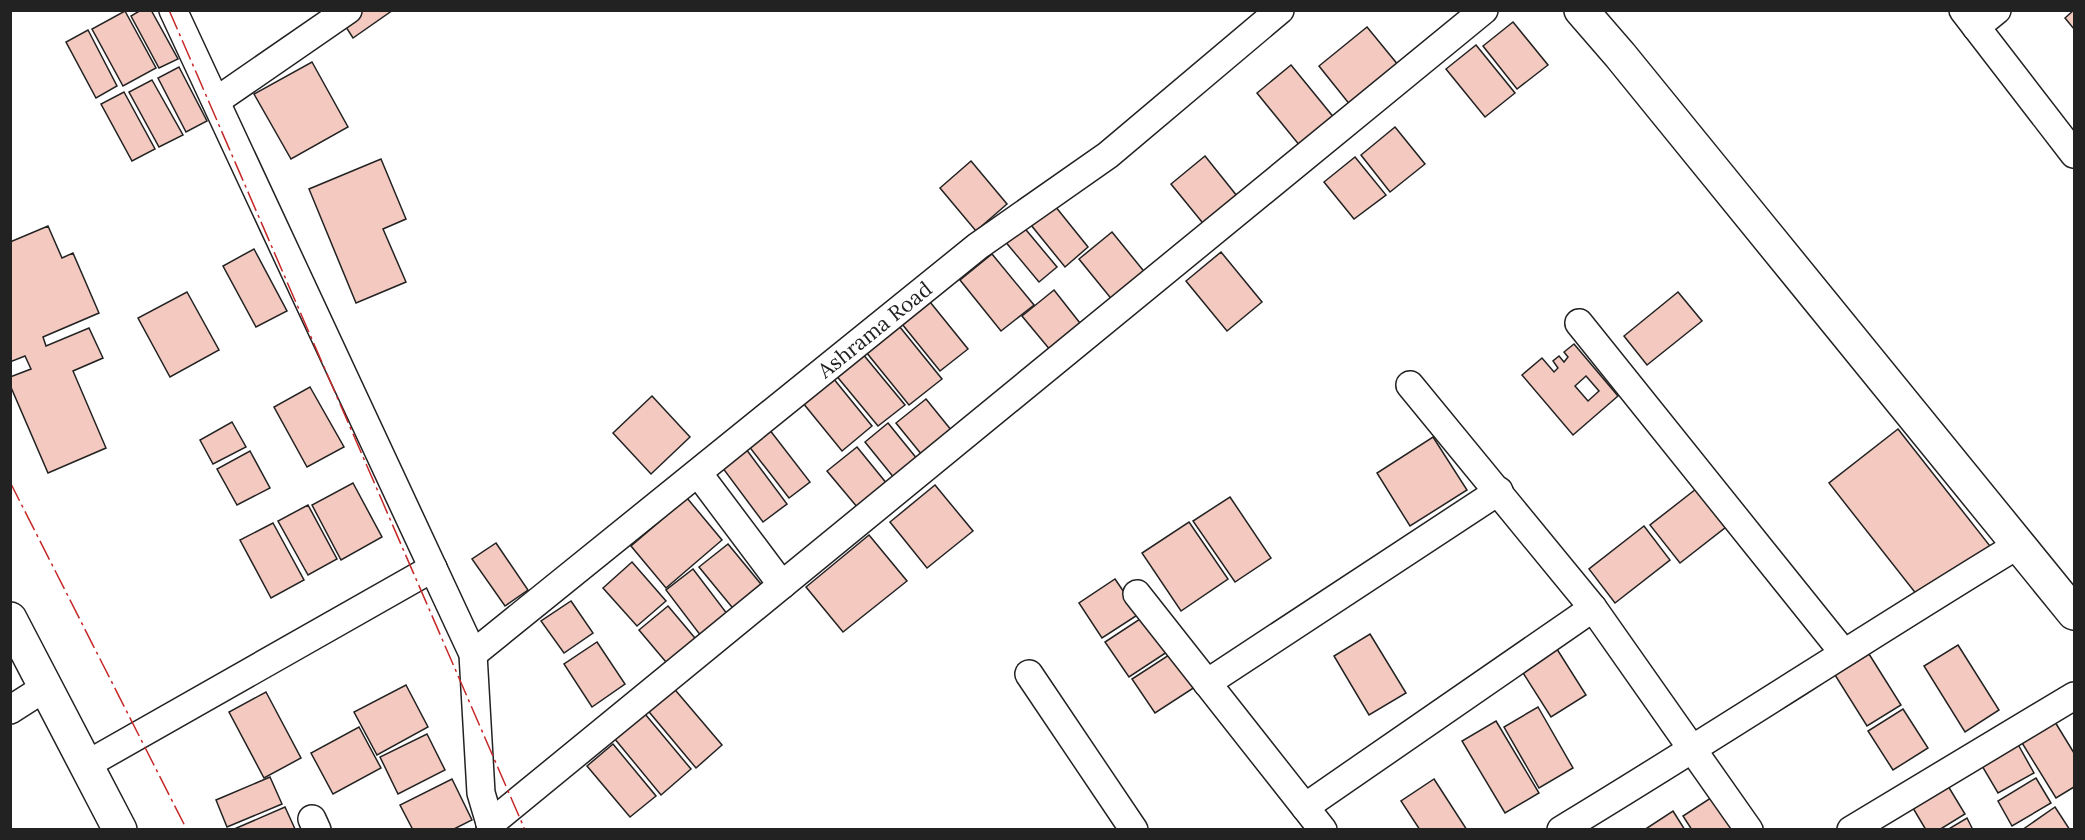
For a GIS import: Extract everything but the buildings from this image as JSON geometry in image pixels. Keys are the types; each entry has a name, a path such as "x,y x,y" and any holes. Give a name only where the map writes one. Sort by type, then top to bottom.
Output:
{"street":[{"path":"173,10 473,654 481,793 491,827 782,585 1484,10"},
{"path":"216,101 348,10"},
{"name":"Ashrama Road","path":"473,654 978,246 1108,155 1280,10"},
{"path":"1581,10 2074,613"},
{"path":"1997,10 1970,19 2074,154"},
{"path":"1579,323 1843,652"},
{"path":"1410,385 1593,608 1695,750 1749,830"},
{"path":"698,473 782,585"},
{"path":"1207,683 1499,491"},
{"path":"1560,830 1695,750 1843,652 2018,544"},
{"path":"86,765 433,568"},
{"path":"1137,594 1323,830"},
{"path":"1305,807 1593,608"},
{"path":"10,619 120,830"},
{"path":"1029,674 1134,830"},
{"path":"10,710 46,687"},
{"path":"1851,830 2074,696"}],"power":[{"path":"169,10 525,830"},
{"path":"10,482 187,830"}]}
